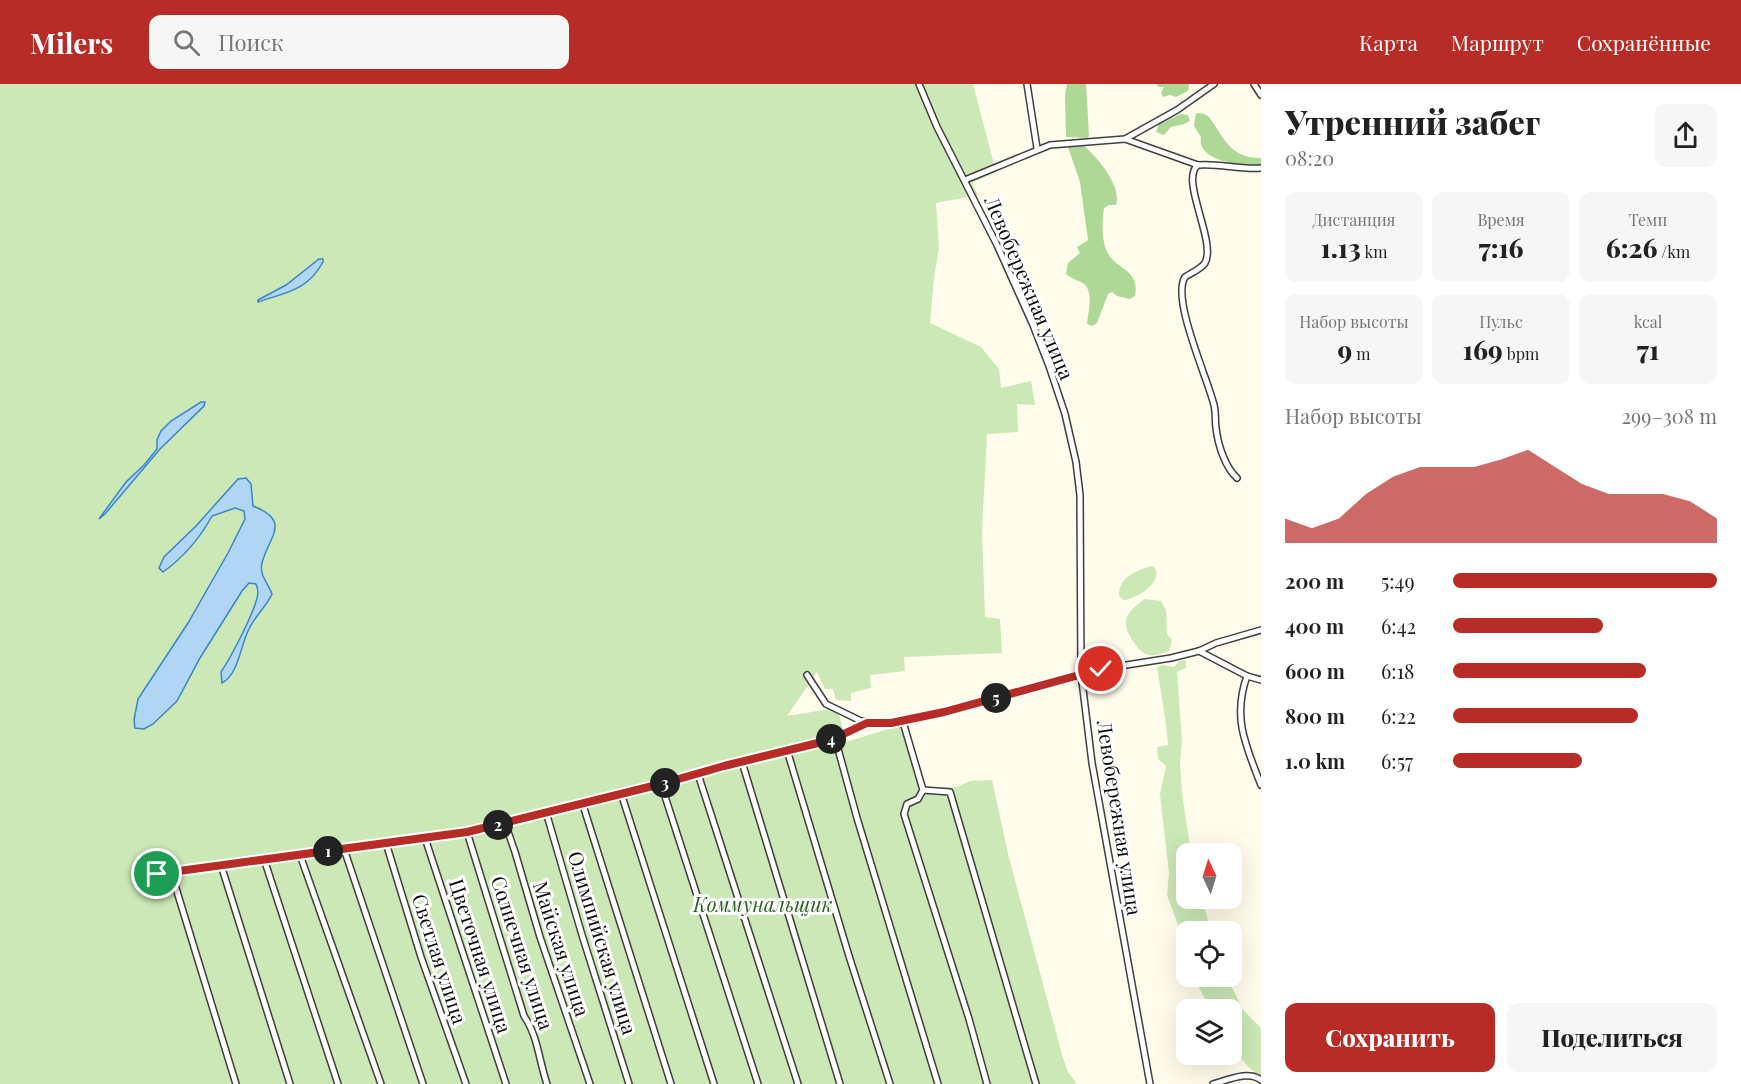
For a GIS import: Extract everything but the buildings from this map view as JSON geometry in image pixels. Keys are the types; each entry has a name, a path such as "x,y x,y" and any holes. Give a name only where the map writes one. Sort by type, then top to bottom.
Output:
{"street":[{"name":"Левобережная улица","path":"920,84 937,127 997,245 1033,326 1053,375 1072,443 1080,495 1081,674 1092,763 1150,1084"},
{"path":"1027,84 1037,148"},
{"path":"1125,138 1177,110 1214,84"},
{"path":"1254,84 1261,96"},
{"path":"964,180 1037,148 1064,142 1125,138 1198,165 1261,168"},
{"path":"1198,165 1193,172 1195,195 1205,240 1206,260 1183,280 1181,291 1200,367 1214,406 1218,439 1228,468 1238,478"},
{"path":"807,675 826,705 867,723 903,722 1048,685 1081,674 1199,651 1216,643 1261,630"},
{"path":"1199,651 1247,676 1261,680"},
{"path":"1247,676 1241,693 1239,710 1241,726 1261,785"},
{"path":"903,722 923,790 918,799 907,804 904,814 969,1019 987,1084"},
{"path":"157,874 467,832 835,738 867,723"},
{"path":"835,738 938,1084"},
{"path":"787,750 890,1084"},
{"path":"742,762 840,1084"},
{"path":"698,774 798,1084"},
{"path":"661,784 758,1084"},
{"path":"923,790 950,792 1036,1084"},
{"path":"621,793 714,1084"},
{"path":"582,802 671,1084"},
{"name":"Олимпийская улица","path":"546,812 629,1084"},
{"name":"Майская улица","path":"505,823 540,937 590,1084"},
{"name":"Солнечная улица","path":"467,832 524,1016 530,1024 538,1046 547,1084"},
{"name":"Цветочная улица","path":"425,838 506,1084"},
{"name":"Светлая улица","path":"386,843 421,957 466,1084"},
{"path":"344,849 423,1084"},
{"path":"300,855 381,1084"},
{"path":"264,860 338,1084"},
{"path":"221,865 290,1084"},
{"path":"171,872 236,1084"},
{"path":"1213,1084 1244,1076 1257,1077 1261,1080"}],"green space":[{"name":"Коммунальщик","path":"0,84 973,84 996,172 972,183 978,195 936,203 939,248 930,323 981,347 999,369 1001,388 1031,381 1035,405 1017,404 1018,432 987,434 982,531 985,617 1000,619 1002,653 904,657 905,671 870,675 871,688 851,693 851,701 836,700 833,689 825,689 817,672 787,716 830,709 839,714 846,742 901,725 919,788 957,787 970,781 992,780 1009,858 1063,1058 1068,1072 1077,1084 0,1084"},
{"path":"1067,84 1086,84 1088,138 1066,137"},
{"path":"1156,84 1189,85 1188,91 1176,97 1170,95 1163,97 1161,93 1164,87"},
{"path":"1196,113 1209,117 1224,140 1235,151 1242,155 1261,158 1261,166 1223,161 1206,152 1194,126"},
{"path":"1181,114 1188,115 1190,121 1171,127 1164,135 1156,132 1159,124"},
{"path":"1082,144 1112,180 1117,197 1116,205 1104,208 1103,239 1109,255 1127,271 1136,287 1135,296 1130,299 1117,296 1112,292 1108,294 1097,323 1092,326 1087,324 1090,303 1087,288 1066,274 1068,263 1080,253 1077,247 1088,240 1080,182 1068,147"},
{"path":"1151,566 1154,567 1156,578 1148,589 1129,599 1124,600 1119,596 1122,584 1129,575"},
{"path":"1145,599 1161,601 1166,610 1167,634 1172,640 1169,651 1157,655 1148,655 1141,651 1127,628 1129,613"},
{"path":"1186,660 1186,668 1177,672 1182,740 1180,762 1182,793 1190,843 1176,843 1176,909 1205,909 1208,921 1177,921 1167,895 1169,873 1160,794 1166,766 1158,759 1157,747 1168,745 1157,667 1162,665 1174,667 1179,661"},
{"path":"1199,987 1232,987 1238,999 1205,999"},
{"path":"1242,1008 1261,1028 1261,1076 1242,1059"}],"water":[{"path":"319,259 323,259 323,262 317,272 303,285 287,293 258,302 286,285"},
{"path":"201,402 205,402 204,406 160,449 99,519 126,482 157,449 157,440 161,431 171,421"},
{"path":"246,478 251,484 253,506 272,517 275,524 273,537 261,567 272,594 249,629 236,666 228,679 222,683 221,672 237,645 253,610 258,593 256,584 249,583 242,591 200,658 177,701 153,724 144,729 135,728 134,720 138,699 188,623 228,553 245,519 244,511 235,508 212,516 185,553 163,572 159,568 164,557 196,526 238,479"}],"route":[{"path":"157,874 467,832 818,743 867,723 903,722 1101,669"}]}
